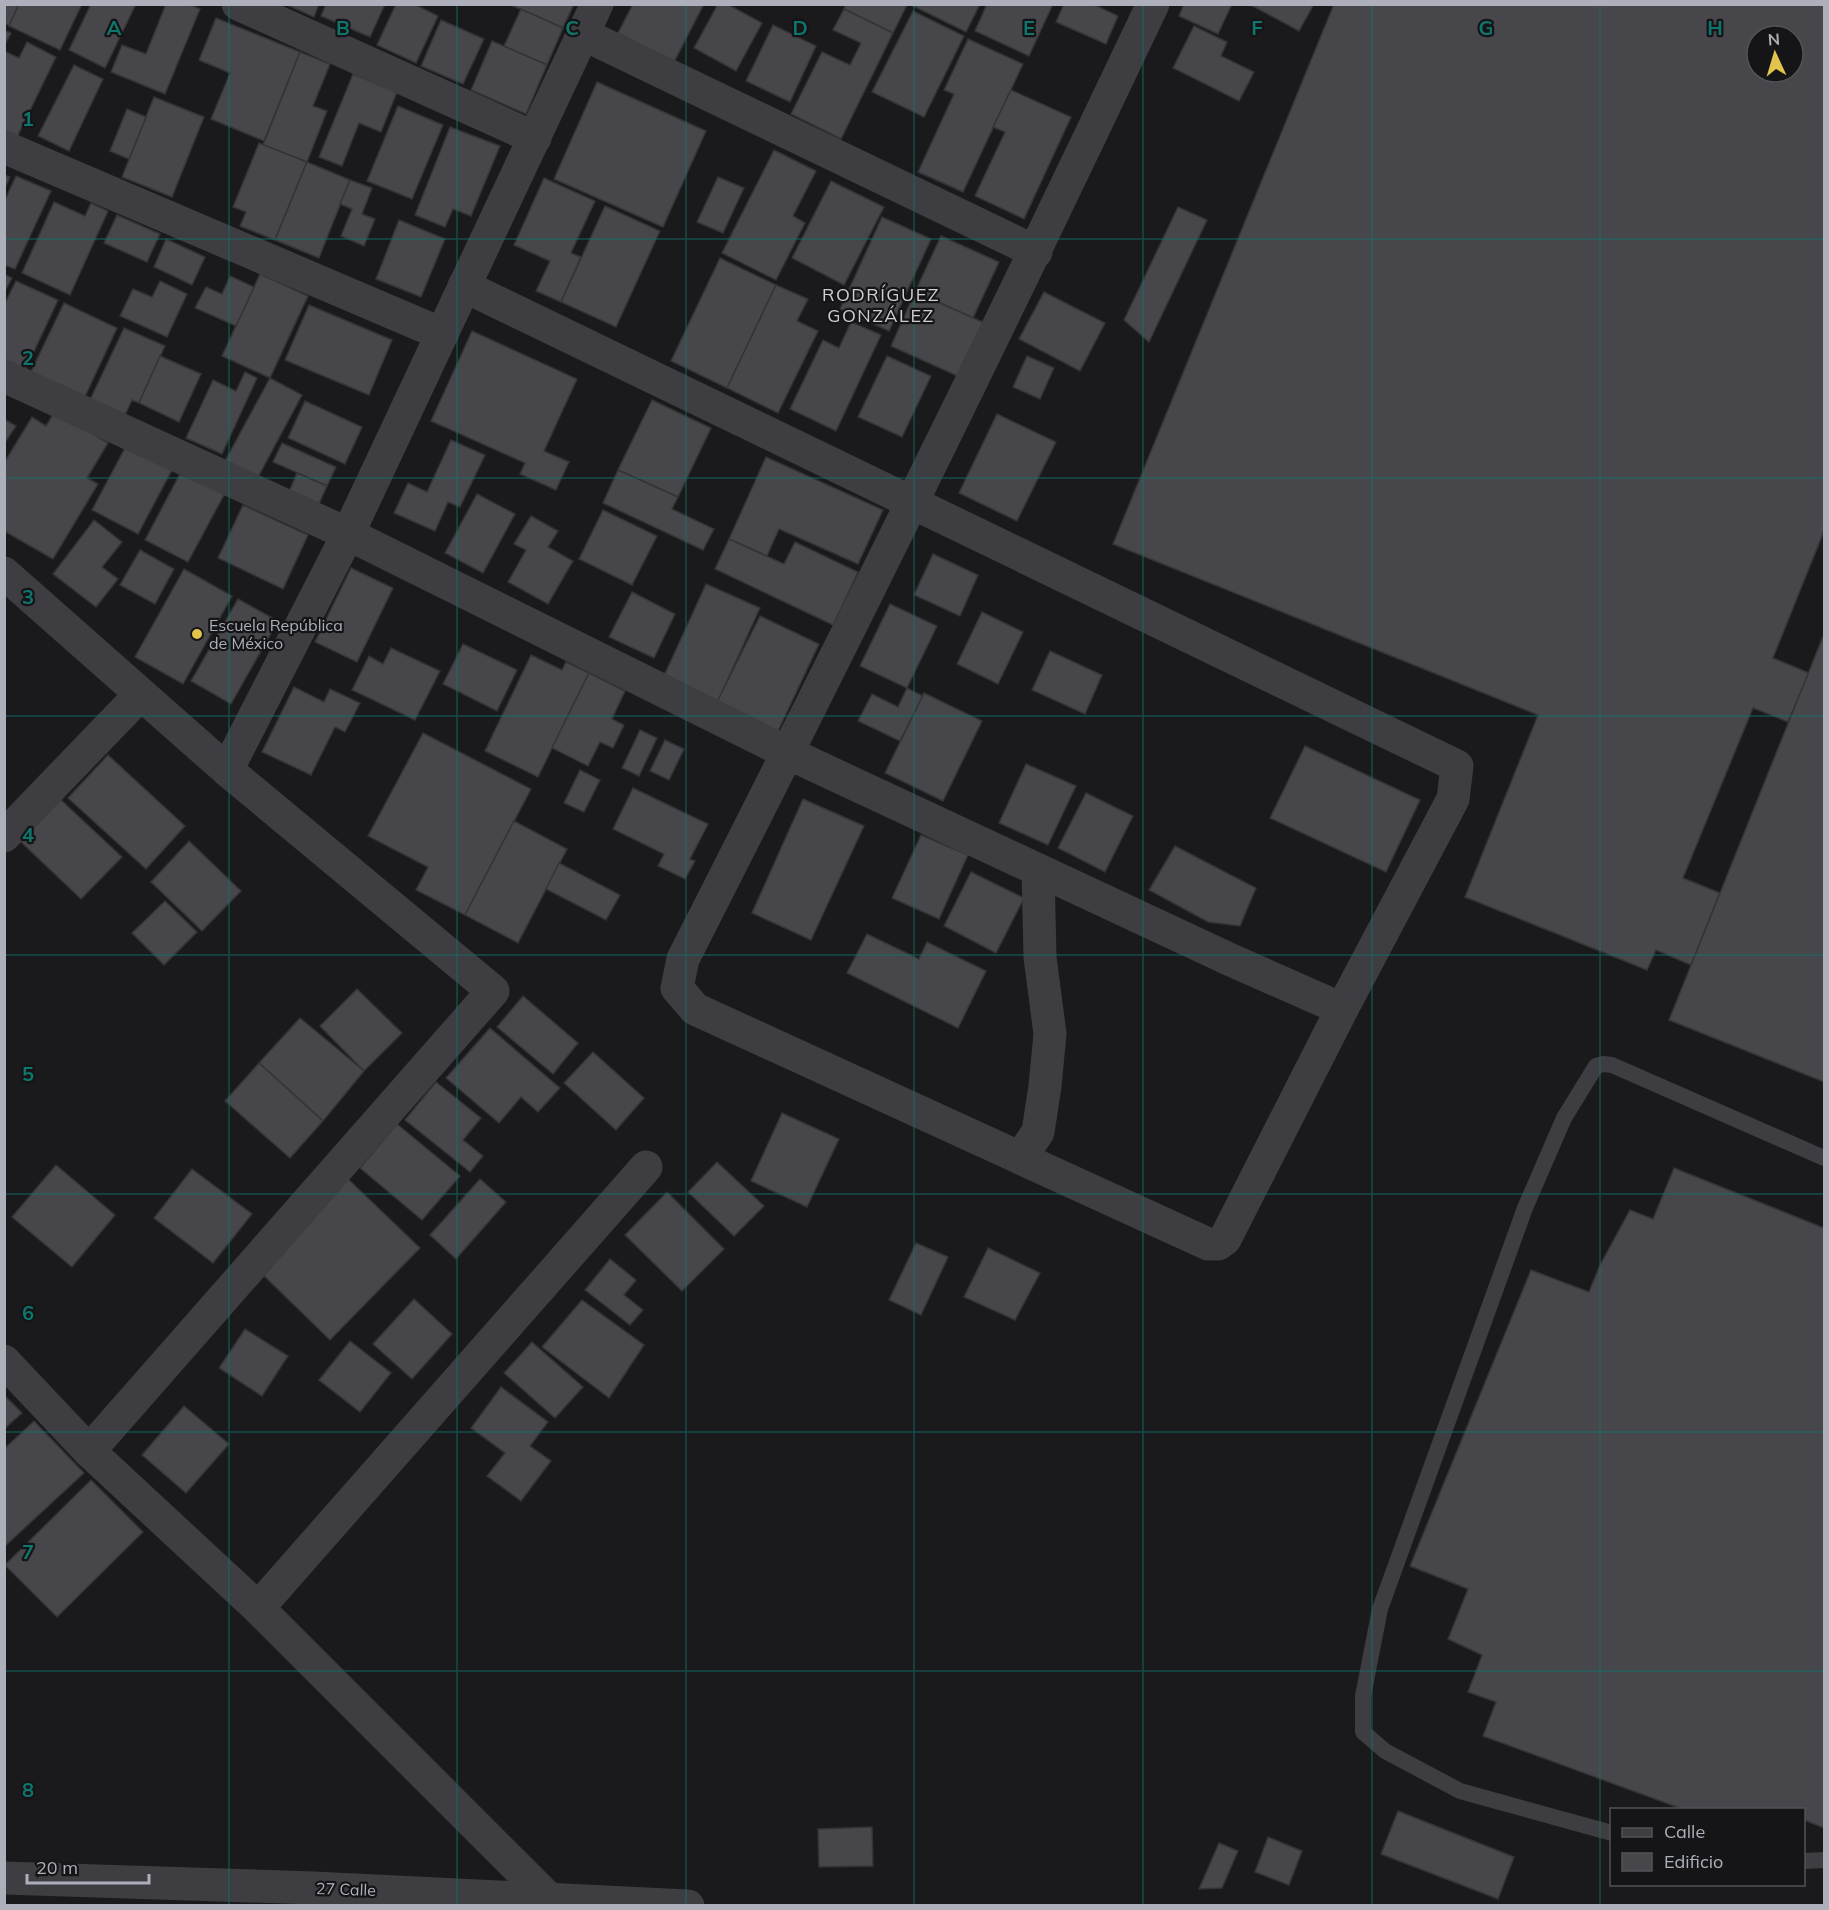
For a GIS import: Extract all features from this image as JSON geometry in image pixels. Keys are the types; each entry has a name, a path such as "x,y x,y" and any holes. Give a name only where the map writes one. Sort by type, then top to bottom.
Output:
{"street":[{"path":"238,4 535,138"},
{"path":"227,770 348,534 597,4"},
{"path":"464,286 913,503 1457,766 1453,799 1342,1009 1225,1239 1218,1245 1208,1244 695,1009 677,988 682,959 913,503 1036,252 1151,5"},
{"path":"583,34 1036,252"},
{"path":"4,147 442,334"},
{"path":"4,376 348,534 788,753 1231,960 1342,1009"},
{"path":"4,573 227,770 493,991 89,1451"},
{"path":"4,836 140,695"},
{"path":"1020,1158 1038,1132 1050,1034 1040,957 1038,870"},
{"path":"258,1608 646,1167"},
{"path":"4,1361 89,1451 258,1608 553,1902"},
{"name":"27 Calle","path":"4,1878 314,1888 553,1902 688,1905"}],"lane":[{"path":"1610,1833 1460,1791 1385,1751 1363,1732 1363,1696 1380,1609 1525,1208 1564,1118 1596,1066 1612,1065 1824,1158"},
{"path":"1805,1861 1824,1860"}],"building":[{"path":"4,4 19,4 9,26 4,23"},
{"path":"19,4 82,4 60,50 9,26"},
{"path":"91,4 136,4 105,68 69,50"},
{"path":"166,4 188,4 200,9 165,94 111,72 122,45 146,54"},
{"path":"285,4 319,4 314,17"},
{"path":"326,4 385,4 370,37 321,16"},
{"path":"396,4 414,4 438,16 416,63 377,45"},
{"path":"514,4 574,4 563,28 513,6"},
{"path":"633,4 704,4 674,62 618,33"},
{"path":"718,4 727,4 762,23 736,71 694,48"},
{"path":"846,4 907,5 893,33 844,9"},
{"path":"914,4 980,4 966,32 913,6"},
{"path":"987,4 1053,4 1029,56 975,31"},
{"path":"1064,4 1093,4 1118,16 1106,44 1056,22"},
{"path":"1184,4 1232,4 1218,34 1179,16"},
{"path":"1249,4 1314,4 1299,31"},
{"path":"1334,4 1824,4 1824,531 1773,658 1809,673 1788,722 1753,708 1683,878 1720,893 1691,965 1656,950 1647,970 1465,897 1538,715 1113,544"},
{"path":"521,9 563,28 547,65 504,46"},
{"path":"844,9 893,33 841,139 791,114 822,52 850,65 861,43 833,30"},
{"path":"913,11 964,36 924,117 872,92"},
{"path":"216,18 300,52 264,141 211,119 230,73 199,60"},
{"path":"441,20 484,39 463,84 421,66"},
{"path":"773,25 816,46 790,102 746,81"},
{"path":"1194,26 1227,42 1221,56 1254,72 1239,101 1173,68"},
{"path":"4,30 11,33 4,46"},
{"path":"968,39 1023,64 963,192 918,172 954,94 944,90"},
{"path":"492,41 547,65 526,114 471,90"},
{"path":"27,42 56,57 17,137 4,131 4,51 19,58"},
{"path":"300,52 330,64 313,106 327,111 307,162 263,145"},
{"path":"74,65 103,79 69,151 38,136"},
{"path":"353,74 397,92 381,132 359,123 342,166 319,157"},
{"path":"597,82 706,131 663,227 554,179"},
{"path":"1011,90 1071,117 1024,219 975,196 1005,132 993,127"},
{"path":"154,97 204,117 172,197 122,177"},
{"path":"398,106 443,125 412,199 367,181"},
{"path":"127,109 146,117 129,159 110,151"},
{"path":"450,127 500,146 471,216 453,209 445,227 415,215"},
{"path":"259,143 307,162 275,240 240,226 246,212 233,207"},
{"path":"774,150 816,171 793,216 805,223 776,280 722,253"},
{"path":"307,162 350,180 319,258 275,240"},
{"path":"4,175 10,177 4,190"},
{"path":"16,176 51,191 15,269 4,265 4,202"},
{"path":"718,177 744,188 723,233 697,222"},
{"path":"544,178 595,201 571,253 581,257 561,302 536,291 550,261 514,245"},
{"path":"350,180 372,188 362,214 375,219 364,246 341,236 352,209 340,204"},
{"path":"831,181 884,207 844,285 792,258"},
{"path":"54,202 85,216 91,203 108,211 70,295 22,273"},
{"path":"605,206 660,231 616,327 561,302"},
{"path":"1178,207 1207,220 1149,342 1124,320"},
{"path":"117,215 160,234 147,262 104,243"},
{"path":"882,217 931,239 889,331 840,309"},
{"path":"399,220 445,239 421,297 376,279"},
{"path":"941,236 999,262 973,318 915,292"},
{"path":"166,239 205,257 192,285 154,267"},
{"path":"720,258 776,285 727,388 671,361"},
{"path":"4,274 12,278 4,293"},
{"path":"260,274 308,296 270,378 222,356"},
{"path":"230,276 254,287 236,326 195,308 206,287 222,294"},
{"path":"16,281 58,300 23,375 4,366 4,305"},
{"path":"160,281 187,294 167,337 120,316 133,289 152,297"},
{"path":"776,285 808,299 797,321 818,331 778,413 727,388"},
{"path":"915,292 987,324 962,378 891,346"},
{"path":"1044,292 1105,323 1080,371 1019,339"},
{"path":"64,303 117,328 82,403 28,378"},
{"path":"309,305 392,340 369,395 285,360"},
{"path":"851,322 881,335 836,431 790,409 823,340 839,348"},
{"path":"124,328 165,346 139,403 132,400 125,415 90,400"},
{"path":"472,331 577,379 544,451 569,462 556,490 520,474 525,463 431,421"},
{"path":"160,356 201,374 179,422 139,403"},
{"path":"887,356 931,376 902,437 858,417"},
{"path":"1027,356 1054,368 1040,399 1013,387"},
{"path":"245,372 257,378 222,454 186,438 213,380 236,391"},
{"path":"270,378 302,395 257,479 225,461"},
{"path":"652,400 711,428 678,497 618,470"},
{"path":"305,401 362,427 345,464 288,438"},
{"path":"55,411 108,443 87,478 98,484 53,559 4,531 4,463 32,417 46,426"},
{"path":"997,414 1056,442 1017,521 959,493"},
{"path":"4,419 16,426 4,444"},
{"path":"451,440 485,455 460,507 448,502 435,531 394,513 408,483 427,492"},
{"path":"282,443 336,467 327,486 273,462"},
{"path":"126,446 172,470 138,534 92,510"},
{"path":"766,457 883,510 858,564 779,529 767,556 729,539"},
{"path":"182,470 225,493 188,562 145,540"},
{"path":"618,470 678,497 672,509 714,529 703,550 603,503"},
{"path":"297,473 327,486 318,506 289,492"},
{"path":"477,494 515,514 483,573 445,553"},
{"path":"243,505 308,535 283,589 218,558"},
{"path":"603,510 657,536 632,585 579,559"},
{"path":"531,516 558,531 548,547 573,561 548,604 508,582 526,550 514,544"},
{"path":"94,520 122,542 102,567 118,579 96,607 53,574"},
{"path":"729,539 784,564 795,542 858,572 833,625 715,569"},
{"path":"140,550 174,569 155,604 120,585"},
{"path":"933,554 978,575 960,616 914,595"},
{"path":"351,568 393,588 357,662 315,642"},
{"path":"184,569 232,596 183,684 135,657"},
{"path":"706,584 760,608 718,701 664,676"},
{"path":"632,592 675,614 654,658 609,637"},
{"path":"238,599 278,621 231,704 191,681"},
{"path":"890,604 937,626 907,688 860,666"},
{"path":"982,612 1023,632 998,684 957,664"},
{"path":"760,616 819,644 777,733 716,704"},
{"path":"1824,634 1824,1082 1669,1020"},
{"path":"463,644 517,670 497,711 443,684"},
{"path":"391,648 440,671 415,720 352,690 369,656 383,664"},
{"path":"1050,651 1102,675 1085,714 1032,690"},
{"path":"531,655 562,670 566,662 589,673 538,777 485,751"},
{"path":"589,673 625,691 612,719 624,725 613,748 600,742 588,766 552,748"},
{"path":"294,687 324,702 330,689 360,703 345,732 335,727 311,775 262,752"},
{"path":"907,688 923,696 900,741 858,721 872,694 898,707"},
{"path":"924,693 982,721 943,801 885,773"},
{"path":"640,730 657,738 639,776 622,768"},
{"path":"423,733 531,789 465,915 416,890 428,867 368,836"},
{"path":"665,740 684,749 669,780 650,771"},
{"path":"1305,746 1420,800 1386,872 1270,818"},
{"path":"108,755 185,826 146,869 68,798"},
{"path":"1026,764 1076,786 1048,845 999,823"},
{"path":"580,770 600,780 584,812 564,803"},
{"path":"633,788 708,824 690,859 695,861 685,879 658,866 664,854 613,829"},
{"path":"1086,793 1133,816 1105,872 1058,848"},
{"path":"60,799 122,857 81,899 20,841"},
{"path":"803,799 864,826 811,940 752,913"},
{"path":"514,821 567,849 518,943 465,915"},
{"path":"921,835 968,855 939,919 892,898"},
{"path":"189,841 241,891 202,931 151,882"},
{"path":"1175,846 1256,888 1240,926 1208,922 1149,890"},
{"path":"559,863 620,895 606,920 546,889"},
{"path":"971,872 1024,898 996,953 944,926"},
{"path":"165,901 197,932 164,965 132,933"},
{"path":"867,934 919,959 927,942 986,971 958,1028 847,973"},
{"path":"357,989 402,1033 364,1071 320,1026"},
{"path":"523,996 578,1043 553,1074 497,1027"},
{"path":"300,1018 364,1071 323,1121 259,1063"},
{"path":"490,1028 560,1088 538,1112 521,1097 499,1123 446,1078"},
{"path":"593,1052 644,1098 616,1130 564,1083"},
{"path":"259,1063 323,1121 290,1158 225,1101"},
{"path":"436,1082 481,1118 463,1140 483,1156 470,1172 405,1120"},
{"path":"782,1113 839,1139 807,1207 751,1181"},
{"path":"397,1124 460,1176 422,1220 360,1168"},
{"path":"717,1162 764,1206 734,1236 688,1192"},
{"path":"56,1165 115,1215 72,1267 12,1217"},
{"path":"1674,1168 1824,1228 1824,1828 1805,1820 1805,1808 1680,1808 1483,1736 1496,1702 1468,1692 1482,1655 1448,1639 1468,1589 1410,1566 1531,1270 1589,1292 1600,1265 1630,1210 1653,1219"},
{"path":"192,1169 252,1214 213,1263 154,1218"},
{"path":"347,1178 420,1248 330,1340 257,1269"},
{"path":"480,1179 506,1202 456,1259 430,1235"},
{"path":"667,1192 724,1249 682,1291 625,1235"},
{"path":"916,1243 948,1257 921,1315 889,1300"},
{"path":"988,1248 1040,1273 1015,1320 964,1297"},
{"path":"610,1259 636,1280 624,1295 643,1310 630,1325 585,1290"},
{"path":"414,1299 452,1334 412,1379 373,1344"},
{"path":"582,1300 644,1345 609,1398 542,1347"},
{"path":"245,1329 288,1356 262,1396 219,1368"},
{"path":"350,1341 391,1373 360,1412 319,1380"},
{"path":"532,1342 583,1387 555,1418 504,1373"},
{"path":"501,1387 548,1422 530,1446 551,1461 521,1501 487,1476 505,1453 471,1428"},
{"path":"4,1395 22,1413 4,1429"},
{"path":"184,1406 229,1444 186,1493 142,1455"},
{"path":"34,1421 84,1473 4,1547 4,1449"},
{"path":"91,1480 143,1532 57,1617 5,1565"},
{"path":"1398,1811 1514,1857 1498,1899 1381,1854"},
{"path":"872,1827 873,1866 819,1867 818,1829"},
{"path":"1268,1837 1302,1851 1289,1885 1255,1872"},
{"path":"1219,1843 1238,1851 1222,1888 1199,1889"}],"place":[{"name":"Escuela República de México","path":"197,634"}],"district":[{"name":"RODRÍGUEZ GONZÁLEZ","path":"881,304"}]}
